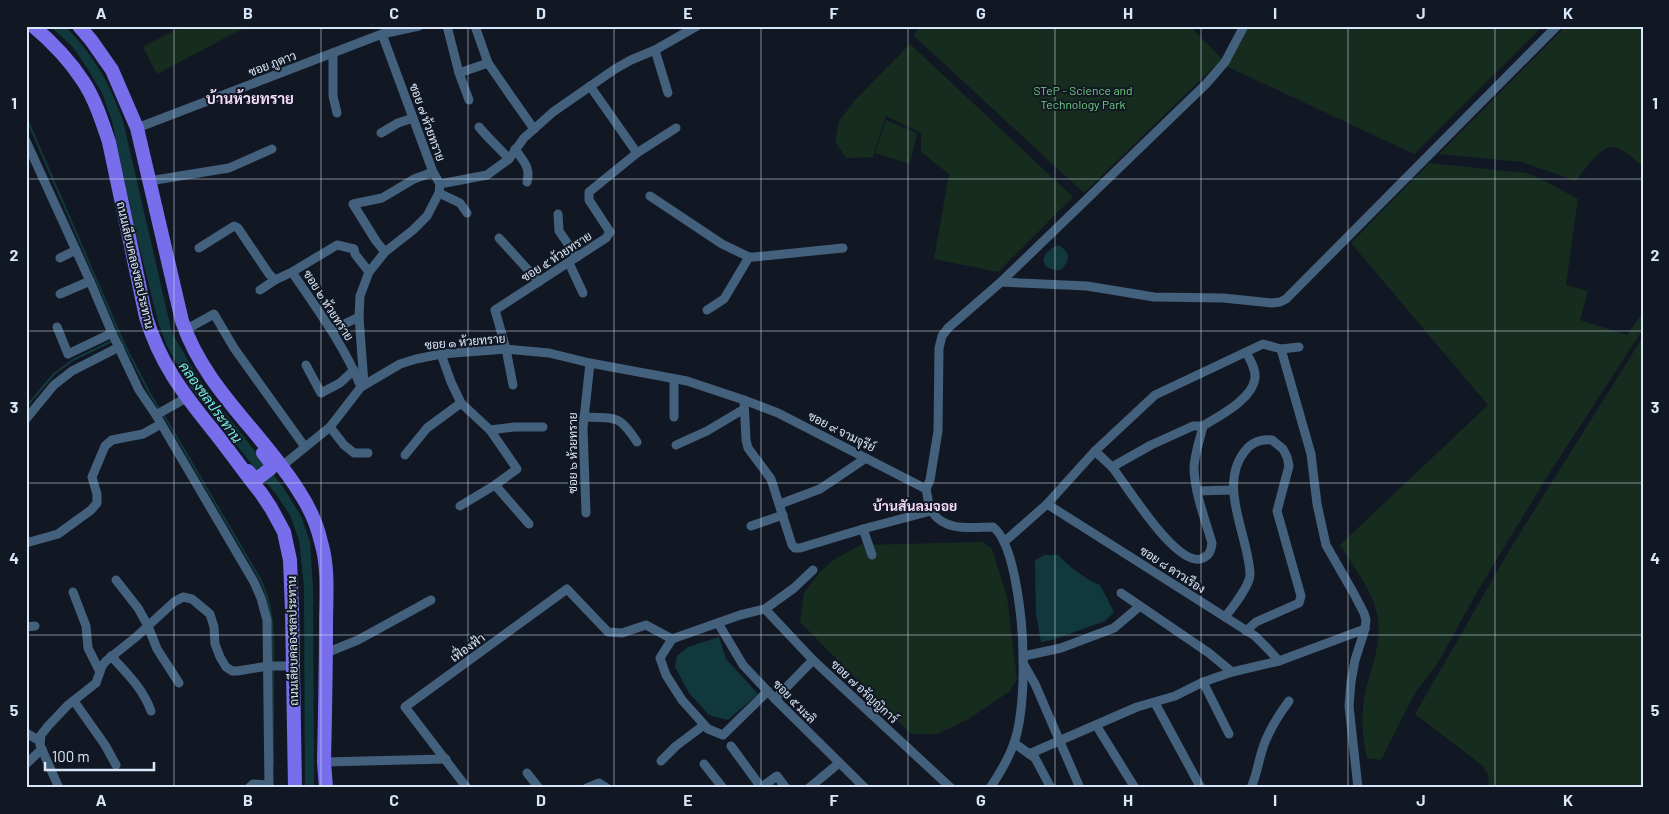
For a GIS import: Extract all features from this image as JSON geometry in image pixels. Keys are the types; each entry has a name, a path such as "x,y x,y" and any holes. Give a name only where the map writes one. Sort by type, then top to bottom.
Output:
{"main road":[{"name":"ถนนเลียบคลองชลประทาน","path":"33,26 57,49 84,82 100,116 109,142 146,317 152,338 180,401 212,429 272,508 284,532 289,552 292,580 278,666 295,788"},
{"path":"79,26 112,70 136,128 185,330 198,358 211,379 238,412 276,469 299,490 322,542 326,583 324,762 326,788"},
{"path":"212,429 254,478 260,481 282,517 284,532"},
{"path":"260,481 276,469"}],"street":[{"name":"ซอย ภูดาว","path":"136,128 382,34 419,26"},
{"path":"447,26 459,72 470,100"},
{"path":"474,26 488,63 534,128"},
{"path":"439,188 487,175 508,159 524,138 553,112 623,65 698,26"},
{"path":"990,788 1005,765 1014,743 1022,698 1023,659 1016,581 1004,542 992,527 962,528 950,525 931,511 926,490 930,480 938,431 939,348 942,336 948,328 1001,282 1206,84 1225,62 1244,26"},
{"path":"1001,282 1088,286 1154,297 1222,298 1272,303 1280,302 1286,299 1424,162 1557,26"},
{"name":"ซอย ๗ ห้วยทราย","path":"382,34 439,188"},
{"path":"655,50 668,93"},
{"path":"333,53 333,96 337,113"},
{"path":"459,72 488,63"},
{"path":"590,86 637,153"},
{"path":"381,133 413,118"},
{"path":"479,127 508,159"},
{"name":"ซอย ๕ ห้วยทราย","path":"506,349 494,310 606,238 610,232 589,200 589,192 637,153 676,128"},
{"path":"26,141 139,390 158,414 161,424 254,582 261,598 278,666 269,787 254,784 248,788"},
{"path":"149,181 229,168 272,149"},
{"path":"515,149 528,169 527,182"},
{"path":"385,252 376,241 354,204 382,198 414,179 433,172"},
{"path":"439,188 460,203 467,213"},
{"path":"363,386 359,317 360,296 369,272 385,252 413,230 427,216 439,188"},
{"path":"650,196 722,244 748,256 843,248"},
{"path":"558,214 559,231 577,257"},
{"path":"199,248 234,226 238,228 275,280"},
{"path":"499,238 539,282"},
{"path":"292,272 337,245 354,249 355,254 369,272"},
{"path":"60,258 76,250"},
{"path":"706,310 724,299 748,256"},
{"path":"569,263 583,293"},
{"name":"ซอย ๒ ห้วยทราย","path":"260,290 292,272 332,330 363,386"},
{"path":"60,294 90,281"},
{"path":"185,330 214,314 234,348 305,447"},
{"path":"332,330 359,317"},
{"path":"57,327 68,354 113,336"},
{"path":"1004,542 1047,504 1154,395 1263,344 1281,349 1299,347"},
{"path":"26,418 54,385 72,371 119,347"},
{"path":"506,349 513,385"},
{"name":"ซอย ๑ ห้วยทราย","path":"276,469 330,427 363,386 400,364 416,358 442,354 506,349 549,354 687,381 744,400"},
{"path":"1281,349 1311,454 1317,504 1326,545 1364,613 1366,629 1355,660 1351,682 1350,706 1358,788"},
{"path":"1112,467 1151,445 1193,426 1203,426 1239,402 1247,395 1255,379 1254,368 1246,352"},
{"path":"442,354 451,382 461,403 490,430 517,468 495,485 460,506"},
{"name":"ซอย ๖ ห้วยทราย","path":"586,513 582,428 590,363"},
{"path":"306,366 321,393 340,383 354,370"},
{"path":"674,379 674,417"},
{"path":"744,400 748,448 771,479 792,545 795,548 931,511"},
{"name":"ซอย ๙ จามจุรีย์","path":"744,400 778,413 926,490"},
{"path":"158,414 180,401"},
{"path":"405,455 427,428 461,403"},
{"path":"676,445 707,431 744,409"},
{"path":"584,417 618,420 627,426 636,442"},
{"path":"26,543 58,534 91,510 97,503 97,494 92,477 105,446 112,440 143,434 161,424"},
{"path":"1096,452 1112,467 1153,524 1178,550 1188,557 1200,560 1212,550 1212,543 1194,468 1195,455 1203,426"},
{"path":"330,427 344,445 354,453 368,453"},
{"path":"490,430 514,427 543,427"},
{"path":"1225,618 1250,576 1233,490 1236,470 1241,456 1249,447 1258,441 1272,440 1283,449 1288,457 1289,466 1277,511 1301,596 1299,603 1256,622 1246,631"},
{"path":"780,504 820,489 866,458"},
{"path":"495,485 529,524"},
{"path":"1198,491 1233,490"},
{"name":"ซอย ๘ ดาวเรือง","path":"1047,504 1246,631 1268,649 1279,662"},
{"path":"751,526 783,515"},
{"path":"863,529 872,554"},
{"path":"768,691 723,735 708,729 682,700 666,674 660,658 672,638 740,615 765,609 794,588 813,570"},
{"path":"116,580 138,608 148,626 157,649 179,683"},
{"name":"เฟื่องฟ้า","path":"467,788 405,708 567,589 608,632 622,633 646,625 672,638"},
{"path":"73,592 86,626 88,648 100,672"},
{"path":"1121,594 1210,654 1232,672"},
{"path":"59,788 41,745 41,735 74,701 96,683 102,666 112,656 174,602 184,597 192,599 210,614 214,627 215,644 220,657 226,667 232,671 237,672 278,666"},
{"path":"326,653 358,640 432,600"},
{"path":"1023,659 1061,648 1114,628 1140,606"},
{"name":"ซอย ๗ อรัญญิการ์","path":"765,609 814,660 951,788"},
{"name":"ซอย ๕ มะลิ","path":"718,623 743,665 865,788"},
{"path":"1029,754 1203,682 1232,672 1279,662 1366,629"},
{"path":"112,656 133,679 148,701 151,711"},
{"path":"1023,659 1036,684 1080,788"},
{"path":"775,699 814,660"},
{"path":"1203,682 1229,734"},
{"path":"74,701 101,738 116,765"},
{"path":"1251,788 1256,776 1261,752 1270,731 1289,701"},
{"path":"1155,703 1202,788"},
{"path":"661,761 676,746 704,724"},
{"path":"1096,725 1135,788"},
{"path":"26,732 41,745"},
{"path":"1014,743 1035,758 1051,788"},
{"path":"26,764 41,745"},
{"path":"731,746 761,787 777,776 786,788"},
{"path":"324,762 446,759"},
{"path":"809,788 839,763"},
{"path":"704,764 723,788"},
{"path":"527,772 539,788"},
{"path":"587,788 599,783 607,788"}],"green space":[{"path":"183,26 246,27 157,74 143,47"},
{"name":"STeP - Science and Technology Park","path":"921,26 1190,26 1222,59 1084,193 913,35"},
{"path":"1247,26 1543,26 1414,154 1224,65"},
{"path":"1566,26 1643,26 1643,167 1621,150 1613,147 1608,148 1603,150 1593,160 1576,181 1522,162 1439,154"},
{"path":"910,44 1073,197 998,272 934,259 949,174 921,152 921,133 886,116 873,157 846,158 835,141 839,121 856,99"},
{"path":"886,120 917,133 910,164 875,153"},
{"path":"1429,163 1526,173 1578,199 1566,285 1588,291 1580,320 1627,335 1643,312 1643,329 1545,480 1477,592 1439,661 1415,693 1381,760 1367,758 1363,726 1365,693 1378,639 1378,619 1373,600 1363,580 1340,545 1488,405 1351,243"},
{"path":"1643,337 1643,788 1484,788 1489,784 1488,775 1483,766 1415,714 1513,544"},
{"path":"983,542 992,549 1007,597 1017,679 1010,691 967,720 937,734 911,734 800,622 804,593 820,572 833,560 861,545"}],"water":[{"name":"คลองชลประทาน","path":"50,26 65,26 76,37 100,70 118,107 123,121 172,333 200,381 283,487 301,516 310,542 313,588 314,788 305,788 304,587 299,540 290,515 275,493 190,387 167,346 158,322 133,221 112,121 102,93 72,46"},
{"path":"1058,245 1065,251 1068,257 1061,270 1053,270 1048,268 1044,260 1048,252"},
{"path":"1045,555 1058,555 1078,572 1100,585 1114,612 1105,621 1052,640 1041,642 1036,614 1035,560"},
{"path":"719,637 726,659 758,694 728,720 709,715 689,693 675,667 677,656 688,647"}],"waterway":[{"path":"26,117 124,344 160,410"},
{"path":"26,407 54,374 73,360 112,341"},
{"path":"163,414 265,590 273,630 273,663"},
{"path":"273,670 273,765"}],"district":[{"name":"บ้านห้วยทราย","path":"250,98"},
{"name":"บ้านสันลมจอย","path":"915,505"}]}
